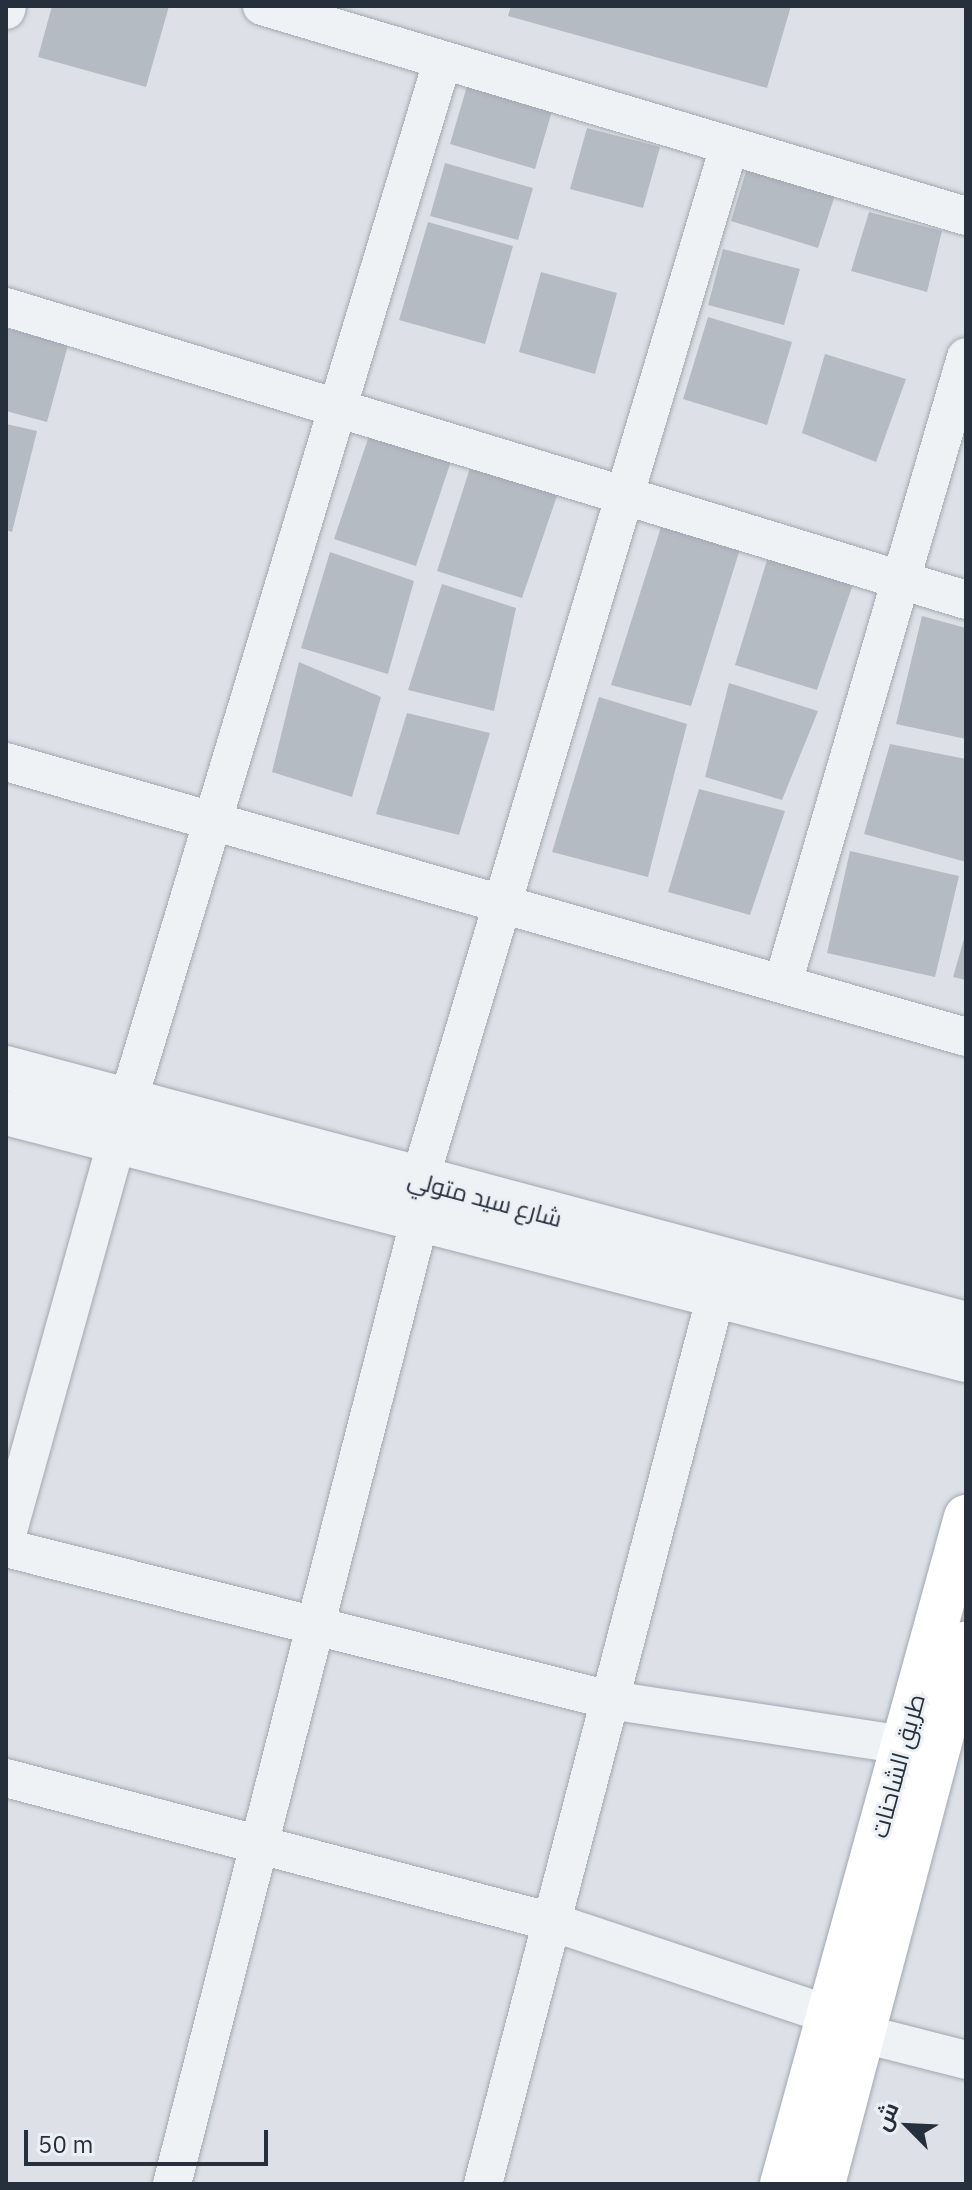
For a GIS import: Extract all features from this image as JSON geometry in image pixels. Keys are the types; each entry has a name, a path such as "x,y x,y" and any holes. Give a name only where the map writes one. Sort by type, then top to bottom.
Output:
{"main road":[{"name":"طريق الشاحنات","path":"938,1738 966,1517"},
{"name":"طريق الشاحنات","path":"845,2024 966,1644"},
{"path":"782,2184 845,2024"},
{"path":"823,2184 845,2024"}],"street":[{"path":"262,6 966,216"},
{"path":"6,1538 128,1101 216,820 442,62"},
{"path":"172,2184 315,1626 419,1202 503,903 729,147"},
{"path":"6,307 966,600"},
{"path":"783,983 966,357"},
{"path":"6,762 966,1037"},
{"name":"شارع سيد متولي","path":"6,1068 128,1101 419,1202 715,1299 966,1360"},
{"name":"شارع سيد متولي","path":"6,1113 116,1143 419,1202 966,1324"},
{"path":"483,2184 715,1299"},
{"path":"6,1548 610,1700 938,1738"},
{"path":"6,1778 552,1922 845,2024 966,2060"}],"building":[{"path":"52,6 169,6 146,87 38,57"},
{"path":"511,6 791,6 767,88 508,16"},
{"path":"467,86 552,111 535,169 450,144"},
{"path":"587,128 660,147 643,208 570,189"},
{"path":"445,163 533,188 518,240 430,216"},
{"path":"747,168 835,195 818,248 731,221"},
{"path":"869,212 942,231 927,292 851,271"},
{"path":"428,222 513,246 485,344 399,320"},
{"path":"723,249 800,269 784,325 708,305"},
{"path":"541,272 617,293 595,374 519,352"},
{"path":"708,317 792,342 767,425 683,399"},
{"path":"6,328 68,345 47,422 6,411"},
{"path":"825,354 906,379 876,462 802,433"},
{"path":"6,424 37,431 12,532 6,530"},
{"path":"369,436 451,461 416,566 334,539"},
{"path":"470,468 558,493 522,598 437,571"},
{"path":"662,524 740,549 691,706 611,685"},
{"path":"330,552 414,581 388,674 301,648"},
{"path":"768,557 853,584 817,690 735,665"},
{"path":"442,584 516,608 494,711 408,690"},
{"path":"922,616 966,628 966,739 896,724"},
{"path":"299,662 381,697 352,797 272,772"},
{"path":"729,683 818,711 782,800 705,777"},
{"path":"599,697 687,724 648,877 552,852"},
{"path":"407,713 490,733 459,835 376,814"},
{"path":"890,744 966,759 966,862 864,834"},
{"path":"699,789 785,811 750,915 668,892"},
{"path":"850,851 959,876 935,977 827,953"},
{"path":"966,935 966,980 953,977"}]}
